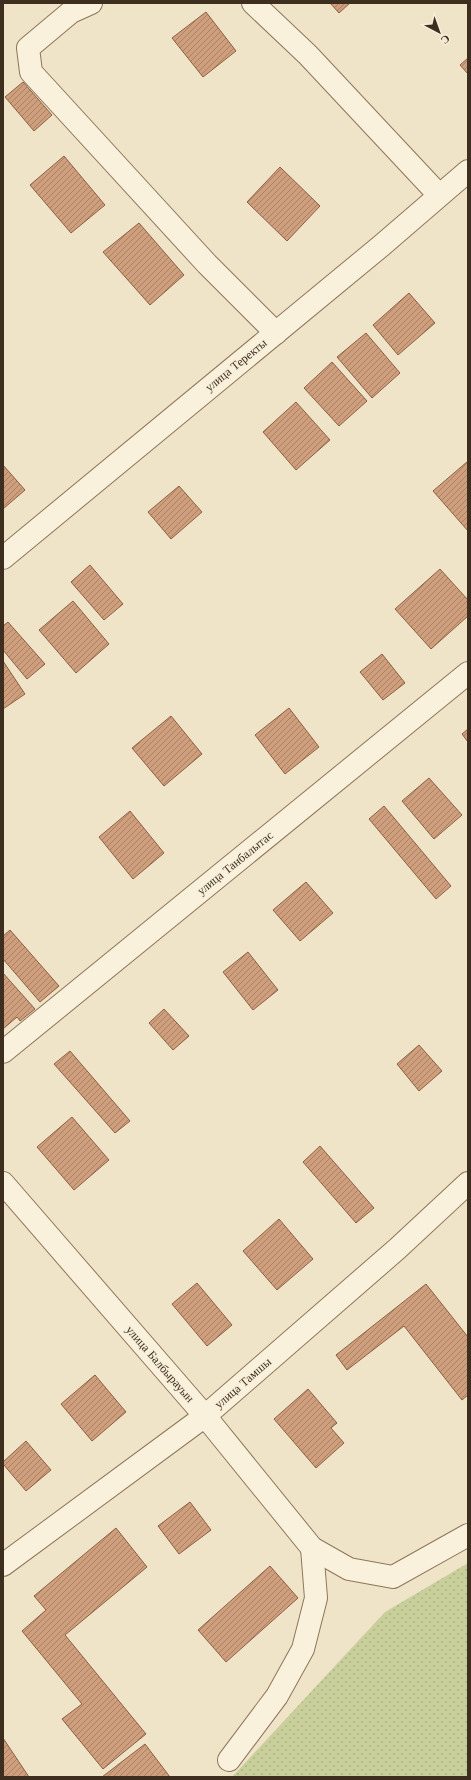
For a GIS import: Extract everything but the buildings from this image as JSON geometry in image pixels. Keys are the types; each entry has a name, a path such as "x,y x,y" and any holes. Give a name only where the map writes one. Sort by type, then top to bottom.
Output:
{"street":[{"path":"91,3 71,12 28,48 31,72 207,264 276,333"},
{"path":"253,3 308,55 439,195"},
{"name":"улица Теректы","path":"3,558 381,246 468,171"},
{"name":"улица Танбалытас","path":"3,1052 468,673"},
{"name":"улица Балбырауын","path":"3,1183 205,1416 312,1548"},
{"name":"улица Тамшы","path":"3,1565 205,1416 397,1249 468,1183"},
{"path":"312,1548 348,1569 393,1577 468,1535"},
{"path":"230,1760 277,1696 302,1649 316,1598 312,1548"}],"green space":[{"path":"468,1563 468,1777 232,1777 385,1612"}]}
